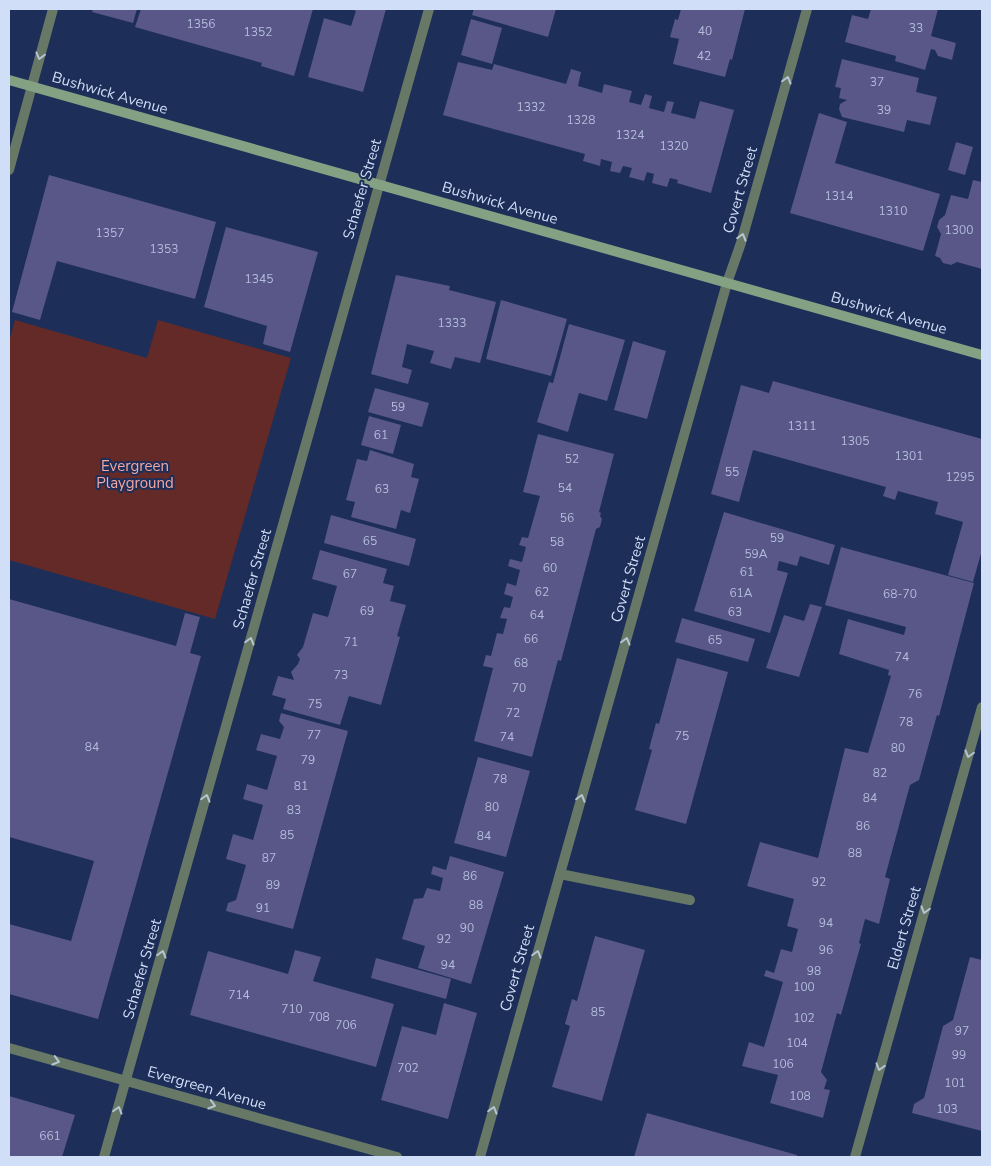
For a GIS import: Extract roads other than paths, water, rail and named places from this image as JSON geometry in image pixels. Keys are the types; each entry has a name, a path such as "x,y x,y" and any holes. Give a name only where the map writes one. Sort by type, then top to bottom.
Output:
{"main road":[{"name":"Bushwick Avenue","path":"9,80 982,355"}],"street":[{"path":"9,170 53,9"},
{"name":"Schaefer Street","path":"104,1157 429,9"},
{"name":"Covert Street","path":"480,1157 727,283 744,234 807,9"},
{"name":"Eldert Street","path":"855,1157 982,707"},
{"path":"560,874 690,900"},
{"name":"Evergreen Avenue","path":"9,1048 397,1157"}],"park label":[{"name":"Evergreen Playground","path":"135,474"}]}
